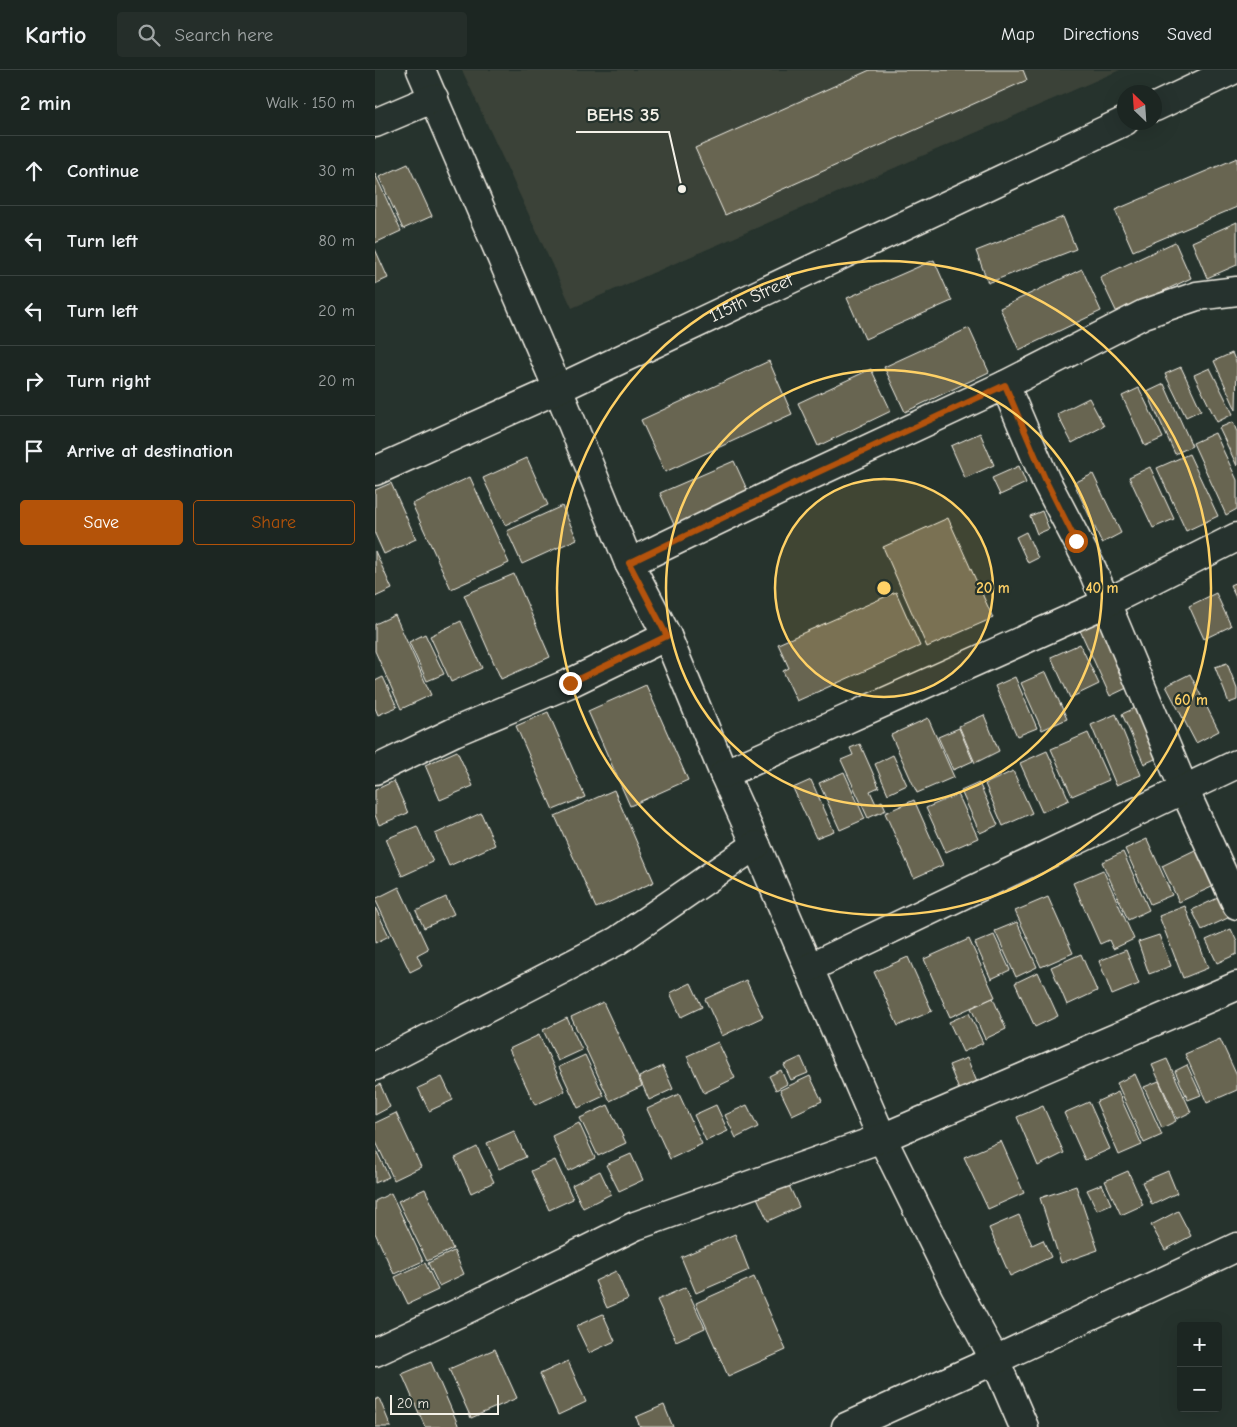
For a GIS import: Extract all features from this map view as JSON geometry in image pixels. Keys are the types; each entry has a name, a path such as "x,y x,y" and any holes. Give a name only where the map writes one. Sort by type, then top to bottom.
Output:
{"street":[{"path":"421,70 558,389 629,563 667,636 724,774 883,1138 951,1278 995,1360 1024,1427"},
{"path":"1162,104 1233,70"},
{"path":"375,123 434,98"},
{"name":"115th Street","path":"375,471 558,389 1117,125"},
{"path":"629,563 790,485 1005,385 1144,314 1197,296 1237,291"},
{"path":"1005,385 1046,481 1092,569 1184,789 1237,905"},
{"path":"724,774 1106,603 1237,537"},
{"path":"375,770 455,732 570,683 667,636"},
{"path":"809,968 1237,764"},
{"path":"375,1066 617,941 756,845"},
{"path":"375,1352 635,1226 883,1138 1237,986"},
{"path":"846,1427 1237,1247"}],"shaded area":[{"path":"462,70 1120,70 572,308"}],"building":[{"path":"870,70 1023,70 1027,80 725,215 695,148"},
{"path":"1237,158 1237,207 1133,251 1115,210"},
{"path":"408,164 432,216 403,229 379,177"},
{"path":"375,174 401,231 375,243"},
{"path":"1063,217 1076,249 988,283 976,251"},
{"path":"1237,222 1237,265 1207,278 1192,242"},
{"path":"1175,242 1191,278 1117,313 1100,277"},
{"path":"375,249 388,278 375,284"},
{"path":"934,260 952,301 865,339 847,298"},
{"path":"1082,269 1101,311 1019,350 1000,308"},
{"path":"969,328 989,372 905,412 884,367"},
{"path":"1232,353 1237,364 1236,410 1214,361"},
{"path":"769,361 792,414 665,472 641,420"},
{"path":"1181,367 1201,410 1186,417 1165,374"},
{"path":"1210,368 1233,414 1217,422 1194,375"},
{"path":"871,369 891,411 818,446 798,403"},
{"path":"1164,384 1192,446 1175,454 1147,392"},
{"path":"1139,388 1163,438 1145,446 1122,396"},
{"path":"1089,398 1104,426 1072,443 1057,414"},
{"path":"1233,422 1237,432 1237,466 1219,428"},
{"path":"980,433 994,465 965,478 951,446"},
{"path":"1215,433 1237,480 1237,509 1226,515 1193,443"},
{"path":"1189,454 1218,516 1186,531 1157,468"},
{"path":"527,458 548,505 505,525 483,478"},
{"path":"734,461 749,494 675,527 660,493"},
{"path":"1019,466 1026,483 1000,495 992,478"},
{"path":"1150,467 1174,519 1153,528 1129,477"},
{"path":"1093,474 1121,533 1102,543 1074,483"},
{"path":"470,477 509,563 451,589 412,504"},
{"path":"391,483 416,539 384,554 375,534 375,490"},
{"path":"562,506 577,539 522,564 507,531"},
{"path":"1042,511 1049,529 1037,534 1030,516"},
{"path":"948,518 993,618 927,647 883,547"},
{"path":"1026,532 1038,558 1028,563 1016,537"},
{"path":"375,551 392,589 375,597"},
{"path":"514,574 550,657 501,679 464,595"},
{"path":"1237,582 1237,600 1230,585"},
{"path":"896,592 920,646 797,701 783,671 789,668 778,644"},
{"path":"1216,593 1231,626 1204,639 1189,606"},
{"path":"395,615 431,695 401,709 375,651 375,624"},
{"path":"1099,616 1131,686 1110,696 1078,626"},
{"path":"461,621 482,668 451,682 430,636"},
{"path":"425,634 444,674 427,681 409,642"},
{"path":"1080,644 1099,684 1070,698 1051,657"},
{"path":"1227,663 1237,689 1237,700 1229,703 1215,667"},
{"path":"1046,672 1067,719 1042,730 1021,683"},
{"path":"1190,674 1219,731 1196,743 1166,686"},
{"path":"383,677 397,707 378,715 375,708 375,681"},
{"path":"1015,677 1037,728 1017,736 995,686"},
{"path":"646,685 688,780 630,806 588,711"},
{"path":"1142,705 1164,755 1144,764 1122,714"},
{"path":"548,712 585,797 553,810 516,726"},
{"path":"1116,714 1141,775 1116,785 1091,725"},
{"path":"984,715 999,751 975,763 959,726"},
{"path":"928,718 954,777 917,793 891,735"},
{"path":"959,728 973,761 953,770 938,737"},
{"path":"1088,733 1109,780 1072,796 1051,749"},
{"path":"860,744 879,787 870,791 876,804 882,801 886,810 868,818 841,760 853,755 850,748"},
{"path":"457,751 473,786 440,800 425,765"},
{"path":"1047,751 1069,800 1042,812 1020,763"},
{"path":"893,755 907,785 888,794 875,764"},
{"path":"1013,771 1032,813 1003,826 985,784"},
{"path":"844,772 865,819 840,830 819,783"},
{"path":"811,780 834,831 816,838 793,788"},
{"path":"394,781 408,813 379,825 375,815 375,790"},
{"path":"979,783 998,825 980,833 961,791"},
{"path":"614,790 654,882 596,908 555,816"},
{"path":"958,794 978,838 946,852 926,808"},
{"path":"914,800 943,865 914,878 885,813"},
{"path":"481,813 495,845 449,866 435,834"},
{"path":"417,826 433,862 402,876 386,839"},
{"path":"1147,839 1172,895 1150,904 1125,849"},
{"path":"1197,849 1214,886 1179,902 1162,866"},
{"path":"1123,852 1149,910 1128,920 1102,862"},
{"path":"1103,870 1134,939 1113,949 1109,940 1100,944 1073,883"},
{"path":"399,887 428,949 417,955 422,966 410,972 375,899"},
{"path":"446,897 454,914 424,928 416,911"},
{"path":"1048,897 1073,953 1041,967 1015,911"},
{"path":"1220,897 1230,917 1202,930 1192,910"},
{"path":"1185,906 1208,968 1183,978 1159,916"},
{"path":"375,907 389,936 375,943"},
{"path":"1017,922 1037,967 1016,977 995,931"},
{"path":"1231,929 1237,942 1237,954 1217,963 1206,940"},
{"path":"994,935 1010,970 991,979 975,943"},
{"path":"1159,935 1171,966 1149,974 1138,942"},
{"path":"969,939 995,997 950,1017 924,959"},
{"path":"1126,950 1139,984 1112,995 1099,961"},
{"path":"1081,954 1097,991 1067,1005 1051,967"},
{"path":"908,957 932,1011 898,1026 874,972"},
{"path":"1038,972 1058,1016 1035,1027 1015,983"},
{"path":"746,980 763,1017 722,1036 705,999"},
{"path":"691,983 702,1007 681,1017 670,993"},
{"path":"993,998 1006,1029 985,1039 971,1008"},
{"path":"603,1002 642,1086 610,1101 571,1017"},
{"path":"969,1013 983,1043 963,1052 949,1022"},
{"path":"567,1018 582,1050 558,1061 543,1030"},
{"path":"539,1035 565,1091 535,1105 509,1049"},
{"path":"1220,1039 1237,1076 1237,1090 1207,1103 1185,1054"},
{"path":"718,1042 735,1078 704,1093 687,1056"},
{"path":"585,1055 604,1096 578,1108 559,1067"},
{"path":"801,1057 808,1073 791,1080 784,1065"},
{"path":"967,1058 979,1087 961,1095 949,1065"},
{"path":"1167,1059 1191,1112 1177,1119 1152,1065"},
{"path":"1187,1065 1201,1095 1188,1100 1175,1071"},
{"path":"663,1066 673,1089 649,1100 639,1077"},
{"path":"781,1070 787,1084 776,1090 769,1076"},
{"path":"1135,1074 1162,1135 1144,1143 1117,1083"},
{"path":"810,1076 822,1101 792,1115 780,1090"},
{"path":"442,1077 453,1100 429,1111 418,1088"},
{"path":"1159,1081 1176,1121 1162,1128 1144,1087"},
{"path":"380,1084 390,1107 375,1115 375,1087"},
{"path":"1118,1092 1142,1145 1119,1155 1096,1102"},
{"path":"679,1094 702,1144 670,1159 647,1109"},
{"path":"1089,1102 1110,1149 1085,1160 1064,1113"},
{"path":"608,1105 626,1143 598,1156 580,1118"},
{"path":"716,1105 728,1131 706,1141 694,1115"},
{"path":"747,1105 758,1127 736,1138 725,1115"},
{"path":"1043,1106 1064,1153 1038,1166 1017,1117"},
{"path":"396,1113 421,1167 394,1180 375,1140 375,1123"},
{"path":"579,1123 595,1158 568,1171 552,1136"},
{"path":"514,1131 526,1157 499,1169 487,1143"},
{"path":"1001,1141 1024,1193 988,1209 964,1157"},
{"path":"477,1147 494,1182 471,1193 455,1158"},
{"path":"375,1148 389,1177 375,1183"},
{"path":"631,1154 643,1180 619,1191 606,1165"},
{"path":"555,1160 573,1199 549,1210 531,1171"},
{"path":"600,1171 611,1194 583,1208 572,1185"},
{"path":"1128,1171 1143,1205 1121,1215 1105,1181"},
{"path":"1168,1171 1177,1193 1152,1205 1142,1182"},
{"path":"785,1177 799,1207 768,1221 754,1191"},
{"path":"1102,1184 1111,1204 1097,1210 1087,1190"},
{"path":"1076,1186 1098,1250 1061,1263 1040,1198"},
{"path":"425,1189 453,1249 427,1261 398,1201"},
{"path":"391,1193 423,1261 394,1274 375,1233 375,1201"},
{"path":"1178,1211 1191,1236 1165,1250 1151,1225"},
{"path":"1019,1215 1032,1245 1043,1240 1051,1257 1010,1276 989,1228"},
{"path":"735,1234 749,1270 696,1293 681,1257"},
{"path":"454,1251 464,1274 439,1286 428,1263"},
{"path":"425,1263 438,1290 408,1304 395,1277"},
{"path":"616,1271 628,1299 607,1308 595,1281"},
{"path":"754,1277 786,1350 728,1376 696,1303"},
{"path":"686,1287 705,1328 676,1341 657,1300"},
{"path":"603,1314 615,1341 589,1353 576,1326"},
{"path":"495,1349 517,1398 471,1418 449,1369"},
{"path":"568,1361 586,1402 558,1415 540,1374"},
{"path":"431,1362 459,1427 425,1427 402,1374"},
{"path":"379,1398 391,1427 375,1427 375,1400"},
{"path":"664,1405 673,1427 640,1427 636,1417"}],"place":[{"name":"BEHS 35","path":"682,189"}],"route":[{"path":"570,683 667,636 629,563 1005,385 1046,481 1076,541"}]}
